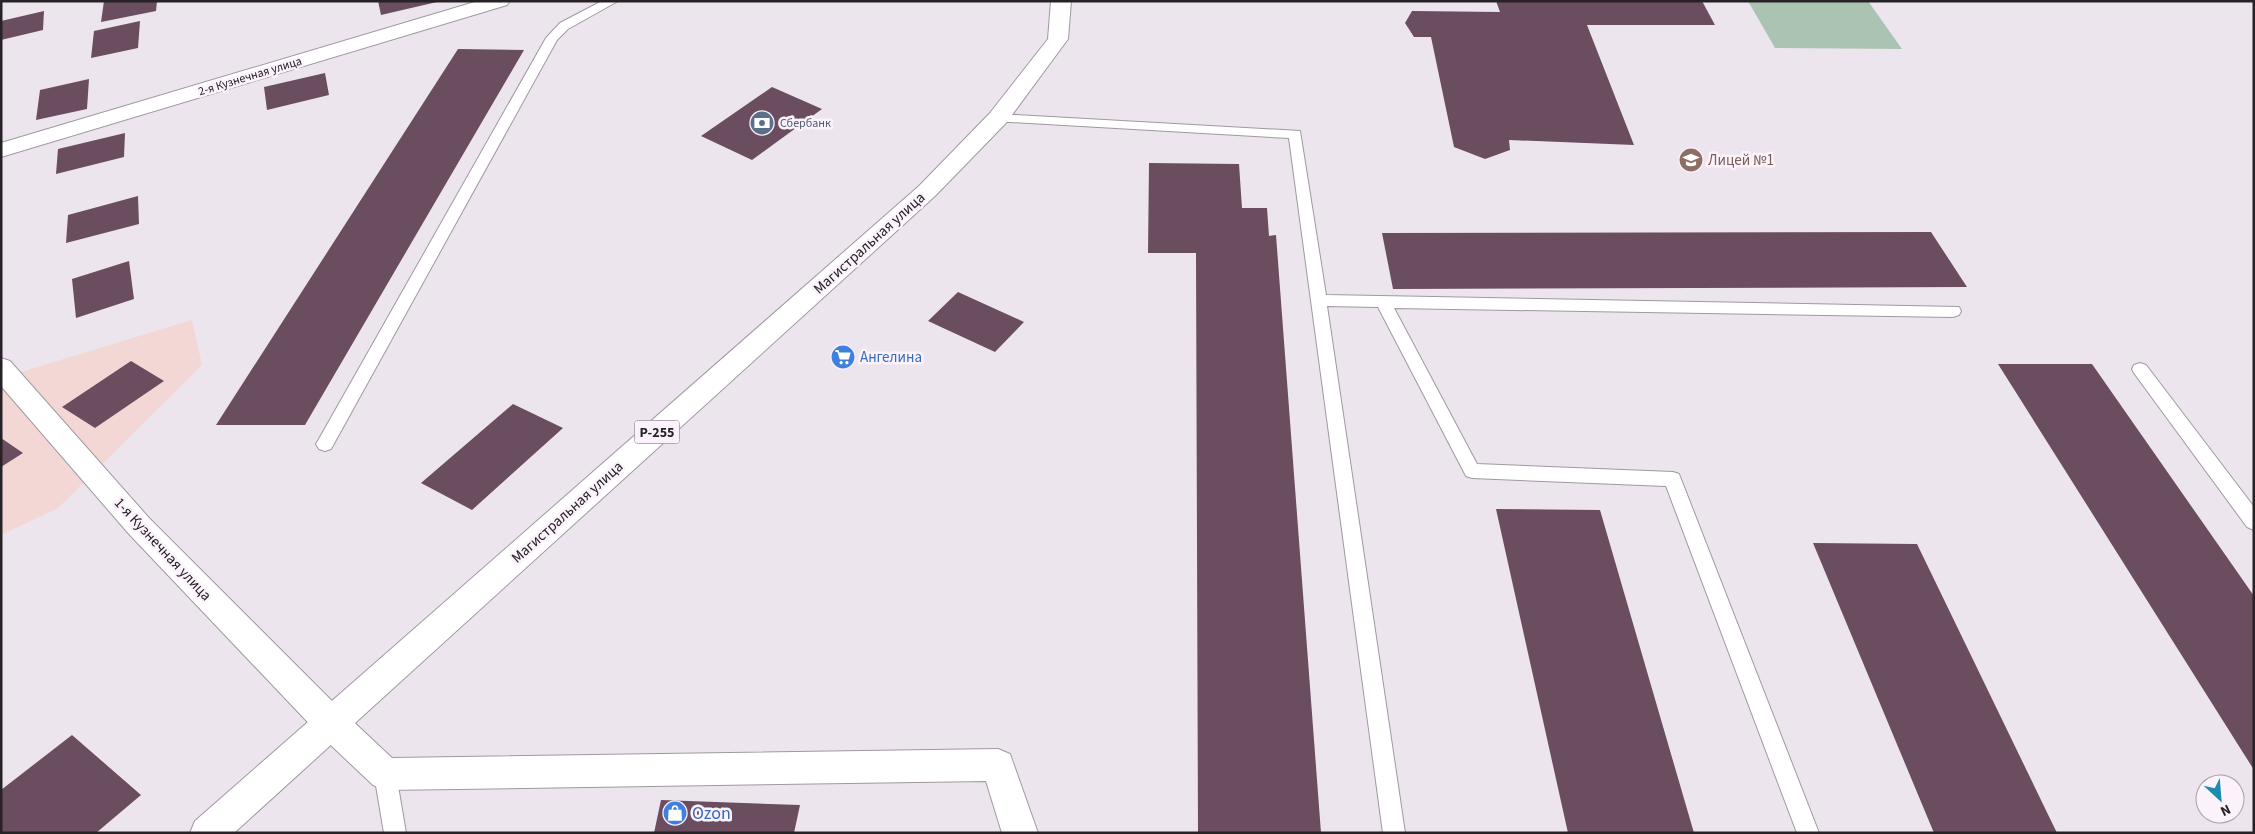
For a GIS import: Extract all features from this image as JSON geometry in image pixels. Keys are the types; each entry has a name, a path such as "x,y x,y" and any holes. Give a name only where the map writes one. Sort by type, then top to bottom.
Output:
{"street":[{"name":"2-я Кузнечная улица","path":"1,150 500,1"},
{"name":"Магистральная улица","path":"208,833 920,198 998,118 1058,39 1061,1"},
{"name":"1-я Кузнечная улица","path":"1,368 139,526 331,723 385,774"},
{"path":"385,774 998,765 1020,833"}],"lane":[{"path":"325,444 552,38 564,26 612,1"},
{"path":"998,118 1295,134 1394,833"},
{"path":"1318,300 1953,311"},
{"path":"1383,302 1472,471 1672,479 1808,833"},
{"path":"2140,369 2246,502 2254,522"},
{"path":"385,774 395,833"}],"shaded area":[{"path":"192,320 202,365 58,508 1,535 1,378"}],"green space":[{"path":"1748,1 1868,1 1902,49 1775,48"}],"building":[{"path":"104,1 157,1 156,11 101,22"},
{"path":"378,1 437,1 437,2 381,15"},
{"path":"1496,1 1702,1 1715,25 1587,25 1634,145 1509,140 1510,150 1485,159 1454,147 1431,37 1414,37 1405,23 1412,11 1500,12"},
{"path":"44,11 43,30 1,40 1,21"},
{"path":"140,21 138,48 91,58 94,31"},
{"path":"458,49 524,50 305,425 216,425"},
{"path":"325,73 329,95 267,110 264,87"},
{"path":"89,79 87,109 36,120 40,90"},
{"name":"Сбербанк","path":"772,87 822,109 752,160 701,136"},
{"path":"125,133 124,157 56,174 58,149"},
{"path":"1149,163 1239,164 1242,208 1267,208 1269,236 1276,235 1321,833 1198,833 1196,253 1148,253"},
{"path":"138,196 139,224 66,243 68,215"},
{"path":"1931,232 1967,287 1393,289 1382,233"},
{"path":"129,261 134,299 76,318 72,279"},
{"path":"958,292 1024,322 995,352 928,321"},
{"path":"131,361 164,381 95,428 62,407"},
{"path":"1998,364 2092,364 2254,596 2254,770"},
{"path":"513,404 563,428 472,510 421,483"},
{"path":"1,438 23,453 1,467"},
{"path":"1496,509 1600,510 1694,833 1568,833"},
{"path":"1813,543 1917,544 2057,833 1934,833"},
{"path":"72,735 141,795 96,833 1,833 1,790"},
{"path":"661,800 800,805 794,833 654,833"}],"place":[{"name":"Сбербанк","path":"762,123"},
{"name":"Лицей №1","path":"1691,160"},
{"name":"Ангелина","path":"843,357"},
{"name":"Ozon","path":"675,813"}]}
